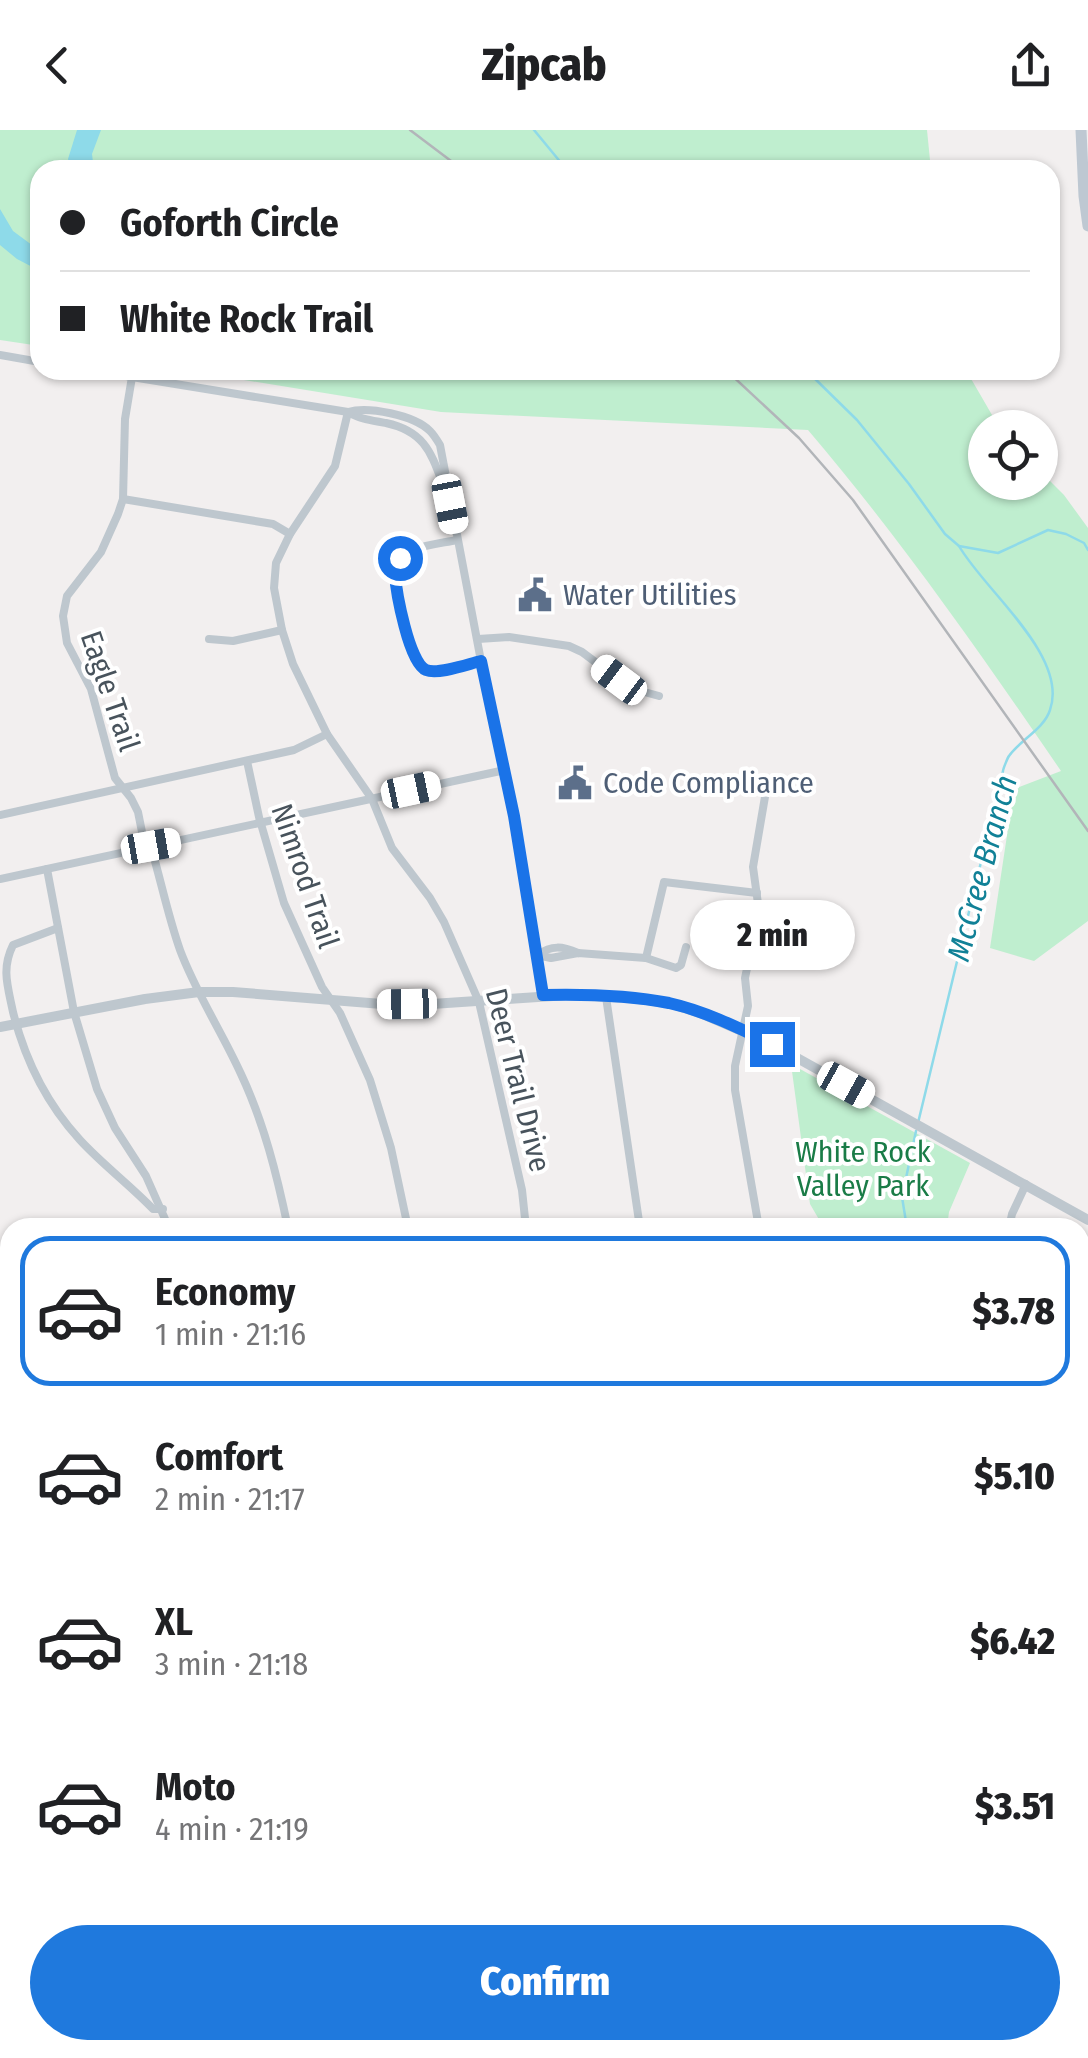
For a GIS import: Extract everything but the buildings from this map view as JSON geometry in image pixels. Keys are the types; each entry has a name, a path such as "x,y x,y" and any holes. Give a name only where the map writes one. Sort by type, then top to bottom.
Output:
{"main road":[{"path":"1081,130 1088,226"}],"street":[{"path":"0,355 30,360"},
{"name":"Eagle Trail","path":"132,380 123,440 123,499 101,552 67,596 63,616 68,643 91,689 115,778 138,812 180,950 258,1112 286,1218"},
{"path":"151,380 348,412 410,418 428,428 440,445 505,770 543,995"},
{"name":"Deer Trail Drive","path":"348,412 334,466 276,563 274,575 282,630 293,664 327,734 372,798 392,848 444,922 479,1002 525,1218"},
{"path":"123,499 273,524 290,534"},
{"path":"457,540 407,552 396,564 408,644 416,661 435,672 481,661"},
{"path":"209,640 233,641 282,630"},
{"path":"478,639 509,637 569,646 630,688 659,696"},
{"path":"0,815 294,750 327,734"},
{"name":"Nimrod Trail","path":"247,761 284,903 360,1056 383,1118 406,1218"},
{"path":"0,879 505,770"},
{"path":"757,1218 734,1066 748,1006 745,978 759,911 753,867 767,785 773,780 784,781"},
{"path":"47,869 74,1012 97,1089 166,1218"},
{"path":"646,958 664,882 757,893"},
{"path":"58,928 13,945 6,957 4,973 27,1057 40,1085 69,1127 153,1209 162,1209"},
{"path":"537,955 549,948 564,947 578,953 646,958 676,968 681,965 686,947"},
{"path":"0,1027 200,992 382,1004 479,1002 543,995 606,996 668,1003 743,1030 1085,1218"},
{"path":"606,996 639,1218"},
{"path":"1011,1218 1026,1184"}],"green space":[{"path":"0,130 927,130 930,160 30,160 30,344 0,340"},
{"path":"244,380 972,380 989,410 968,410 968,500 1058,500 1058,489 1088,528 1088,921 1034,961 990,948 1014,789 1061,771 907,555 808,430 441,412"},
{"name":"White Rock Valley Park","path":"791,1064 970,1163 948,1218 818,1218 810,1204"}],"water":[{"path":"77,130 101,130 93,160 68,159"},
{"path":"0,209 13,231 30,244 30,266 17,259 0,245"}],"waterway":[{"path":"534,130 559,160"},
{"path":"816,380 857,420 945,534 959,546 998,553 1048,530 1066,534 1084,543 1088,550"},
{"name":"McCree Branch","path":"918,1123 1003,770 1008,757 1047,717 1053,689 1036,646 959,546"},
{"name":"McCree Branch","path":"905,1218 902,1197 916,1131"}],"tram line":[{"path":"410,130 450,160"},
{"path":"737,380 799,438 853,500 1088,831"}],"place":[{"name":"Water Utilities","path":"535,595"},
{"name":"Code Compliance","path":"575,783"}],"route":[{"path":"400,558 395,572 408,644 416,661 435,672 481,661 514,816 543,995 606,996 668,1003 722,1021 772,1044"}]}
